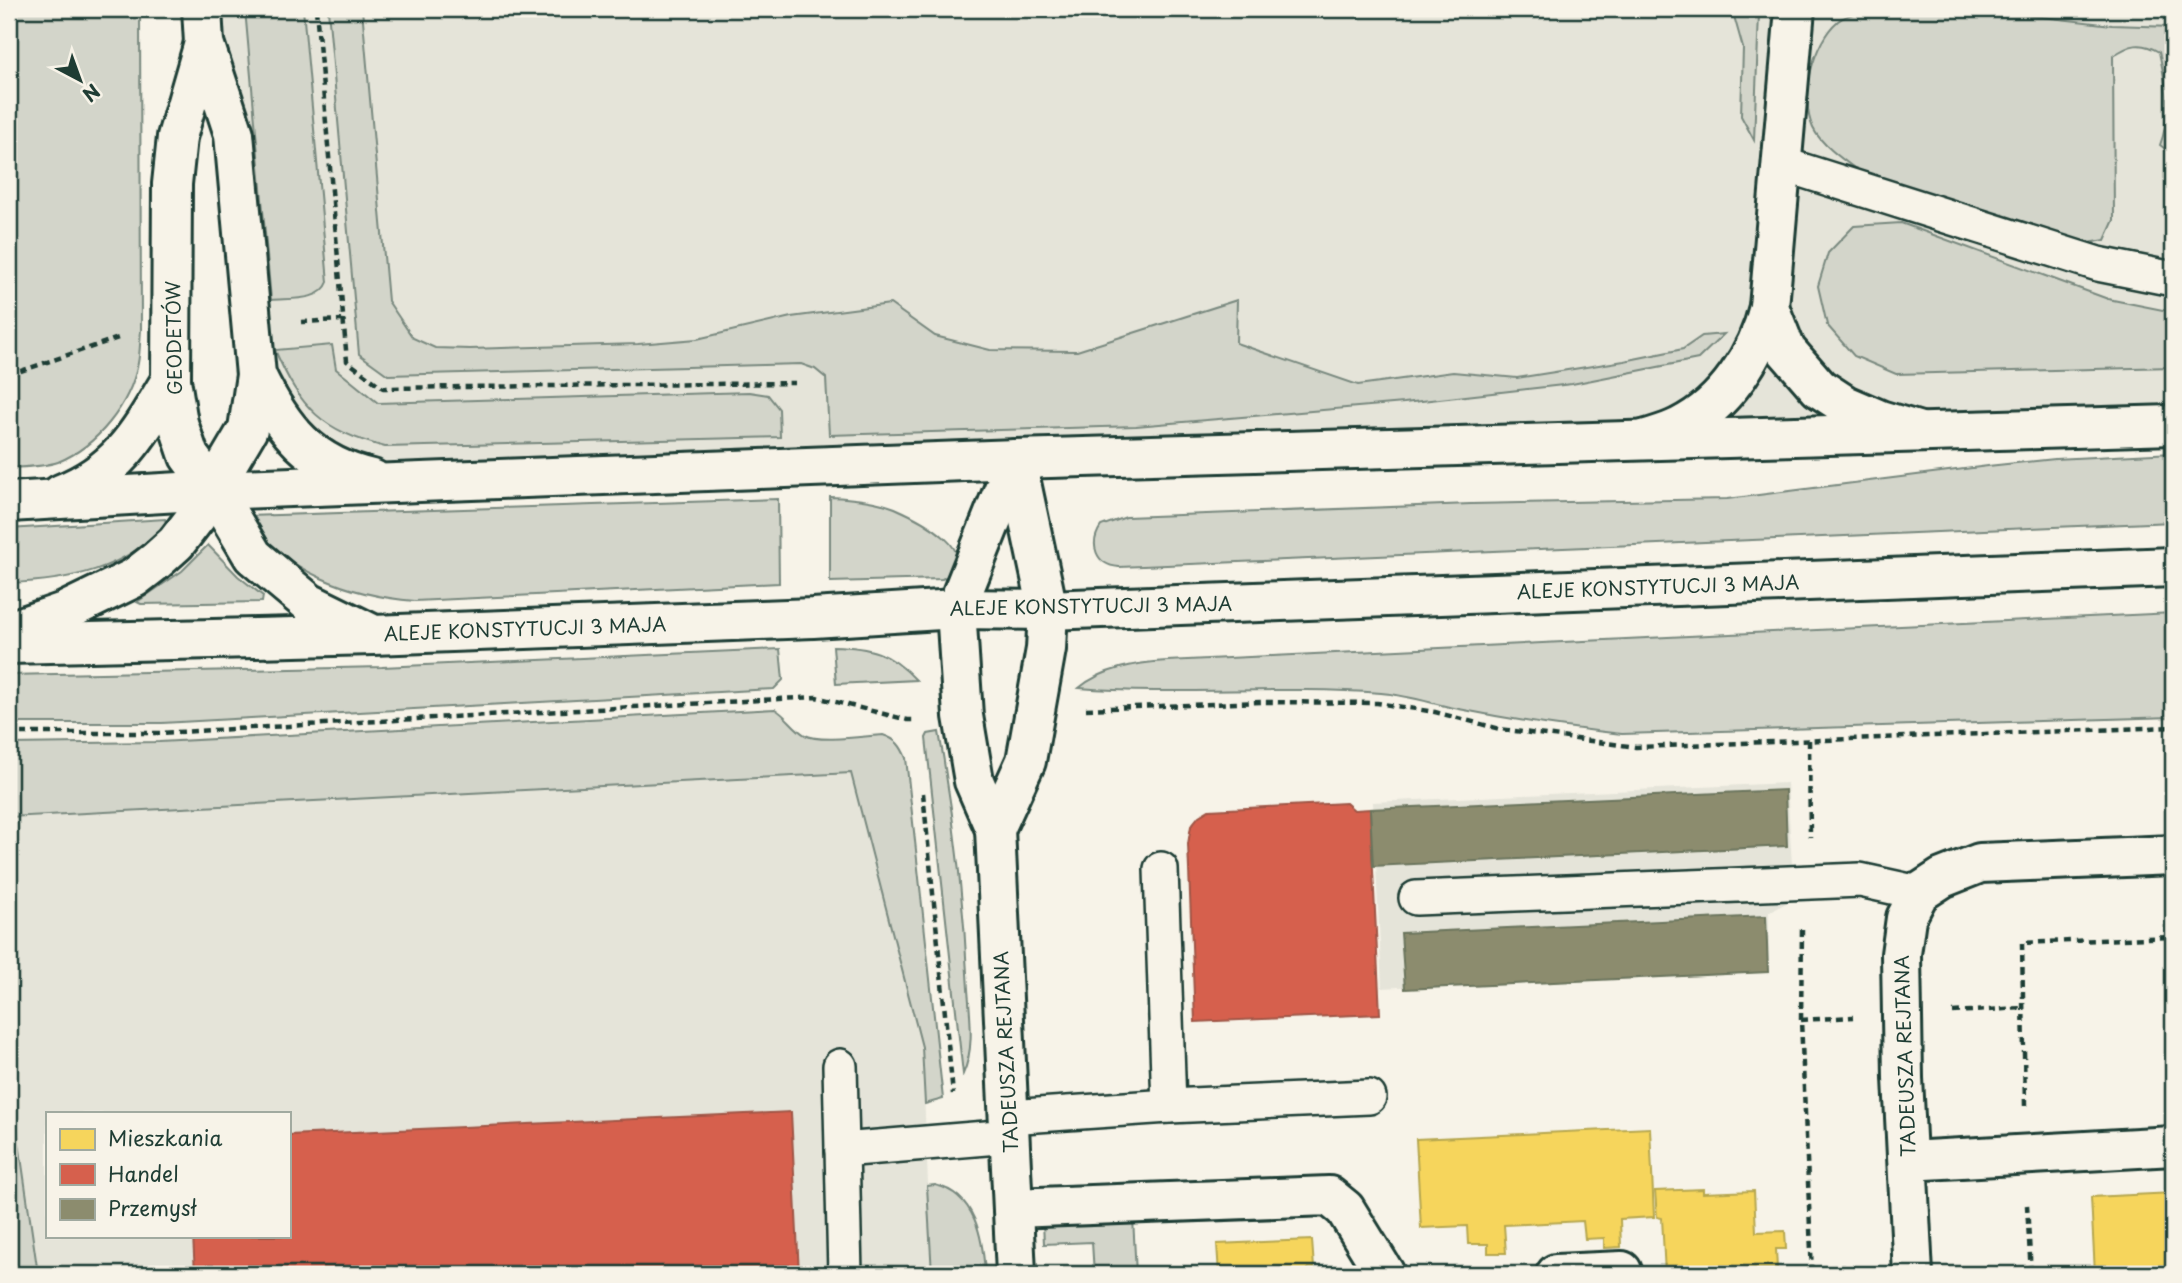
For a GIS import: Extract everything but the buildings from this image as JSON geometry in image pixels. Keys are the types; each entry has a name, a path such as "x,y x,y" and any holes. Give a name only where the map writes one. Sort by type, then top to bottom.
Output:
{"street":[{"path":"1643,441 1681,427 1707,408 1727,388 1754,351 1764,330 1769,307 1795,9"},
{"name":"GEODETÓW","path":"203,26 234,134 256,375"},
{"name":"GEODETÓW","path":"203,26 177,137 172,184 171,380 178,423 189,456 214,490 253,556 309,603 373,635"},
{"path":"1769,307 1786,350 1819,388 1845,405 1880,420 1928,433"},
{"path":"256,375 285,427 304,447 356,475 395,484"},
{"path":"9,631 64,612 134,578 176,542 197,517 248,429 256,375"},
{"path":"48,499 85,482 120,458 171,380"},
{"path":"9,502 214,490 1016,460 2173,425"},
{"name":"TADEUSZA REJTANA","path":"1016,460 956,609 962,699 974,781 995,829 1016,1274"},
{"name":"TADEUSZA REJTANA","path":"995,829 1026,761 1046,649 1048,610 1016,460"},
{"name":"ALEJE KONSTYTUCJI 3 MAJA","path":"9,643 373,635 813,618 956,609 1048,610 2173,567"},
{"path":"1919,893 1942,878 1980,863 2173,855"},
{"name":"TADEUSZA REJTANA","path":"1913,1274 1903,1078 1901,954 1906,918 1919,893"},
{"path":"1908,1161 2173,1146"},
{"path":"1013,1208 1329,1196 1345,1209 1385,1274"},
{"path":"1556,1274 1622,1270"}],"lane":[{"path":"1782,164 2098,264 2173,279"},
{"path":"1161,869 1169,1106"},
{"path":"1416,898 1860,880 1919,893"},
{"path":"840,1066 845,1274"},
{"path":"842,1150 957,1140 1009,1127 1169,1106 1369,1097"}],"path":[{"path":"316,9 347,360 383,388 795,383"},
{"path":"296,323 342,320"},
{"path":"9,375 129,334"},
{"path":"9,733 160,733 816,697 908,720 918,719"},
{"path":"1085,709 1262,702 1377,702 1435,712 1500,729 1636,747 2173,727"},
{"path":"908,720 912,733"},
{"path":"1809,740 1811,844 1802,908 1801,1020 1812,1274"},
{"path":"922,783 957,1140"},
{"path":"2026,1112 2022,943 2173,937"},
{"path":"9,1261 10,1274"}],"shaded area":[{"path":"9,9 140,9 141,330 139,359 128,394 98,435 86,446 58,462 9,468"},
{"path":"202,9 2173,9 2173,424 395,484 285,427"},
{"path":"245,9 303,9 328,282 319,293 304,298 271,300"},
{"path":"328,9 362,9 388,301 413,338 435,348 638,344 697,339 791,317 890,304 935,336 990,350 1077,351 1237,300 1236,343 1358,385 1453,372 1517,378 1683,349 1702,336 1724,334 1698,359 1572,384 1404,403 1136,426 829,435 826,378 815,369 801,364 388,375 359,354"},
{"path":"1732,9 1758,9 1759,14 1754,140 1741,116 1743,48"},
{"path":"1874,9 1971,9 2112,25 2173,27 2173,155 2160,145 2167,110 2166,87 2159,52 2147,46 2136,45 2113,56 2114,220 2105,240 2089,243 1861,173 1834,153 1813,128 1807,102 1808,86 1815,56 1829,30 1846,17"},
{"path":"1901,223 2108,299 2173,312 2173,367 1896,374 1854,356 1827,325 1818,286 1828,253 1854,226"},
{"path":"332,345 336,369 378,403 749,392 768,395 779,409 780,437 385,447 345,433 316,415 294,388 275,350"},
{"path":"2173,453 2173,522 1119,567 1104,562 1095,546 1101,526 1126,517 1471,504 1727,499 2055,459"},
{"path":"830,497 879,503 919,520 945,538 954,548 958,559 954,569 942,579 830,582"},
{"path":"778,499 779,583 415,601 368,594 344,587 299,567 262,536 248,516"},
{"path":"165,519 166,523 151,539 115,562 74,576 9,583 9,529"},
{"path":"208,545 238,576 263,596 262,602 137,602 182,571"},
{"path":"2173,613 2173,717 1622,734 1520,720 1381,693 1079,688 1109,671 1167,661"},
{"path":"833,646 879,653 897,663 916,680 836,684"},
{"path":"780,649 783,680 774,689 162,723 9,723 9,675 382,667"},
{"path":"775,709 805,735 832,739 883,735 897,744 906,758 943,1099 925,1104 922,1047 851,773 9,817 9,744 159,742"},
{"path":"939,732 958,860 964,924 971,1032 969,1054 963,1074 926,738 928,734"},
{"path":"851,773 922,1047 932,1274 38,1274 9,1074 9,817"},
{"path":"1787,783 1794,899 1769,912 1769,965 1382,988 1373,802"},
{"path":"9,1074 38,1274 9,1274"},
{"path":"935,1185 960,1198 975,1220 985,1274 932,1274 927,1186"},
{"path":"1133,1218 1136,1274 1094,1274 1092,1242 1044,1244 1043,1222"},
{"path":"1844,1265 1845,1274 1819,1274 1818,1267"},
{"path":"1797,1268 1797,1274 1753,1274 1753,1270"}]}
